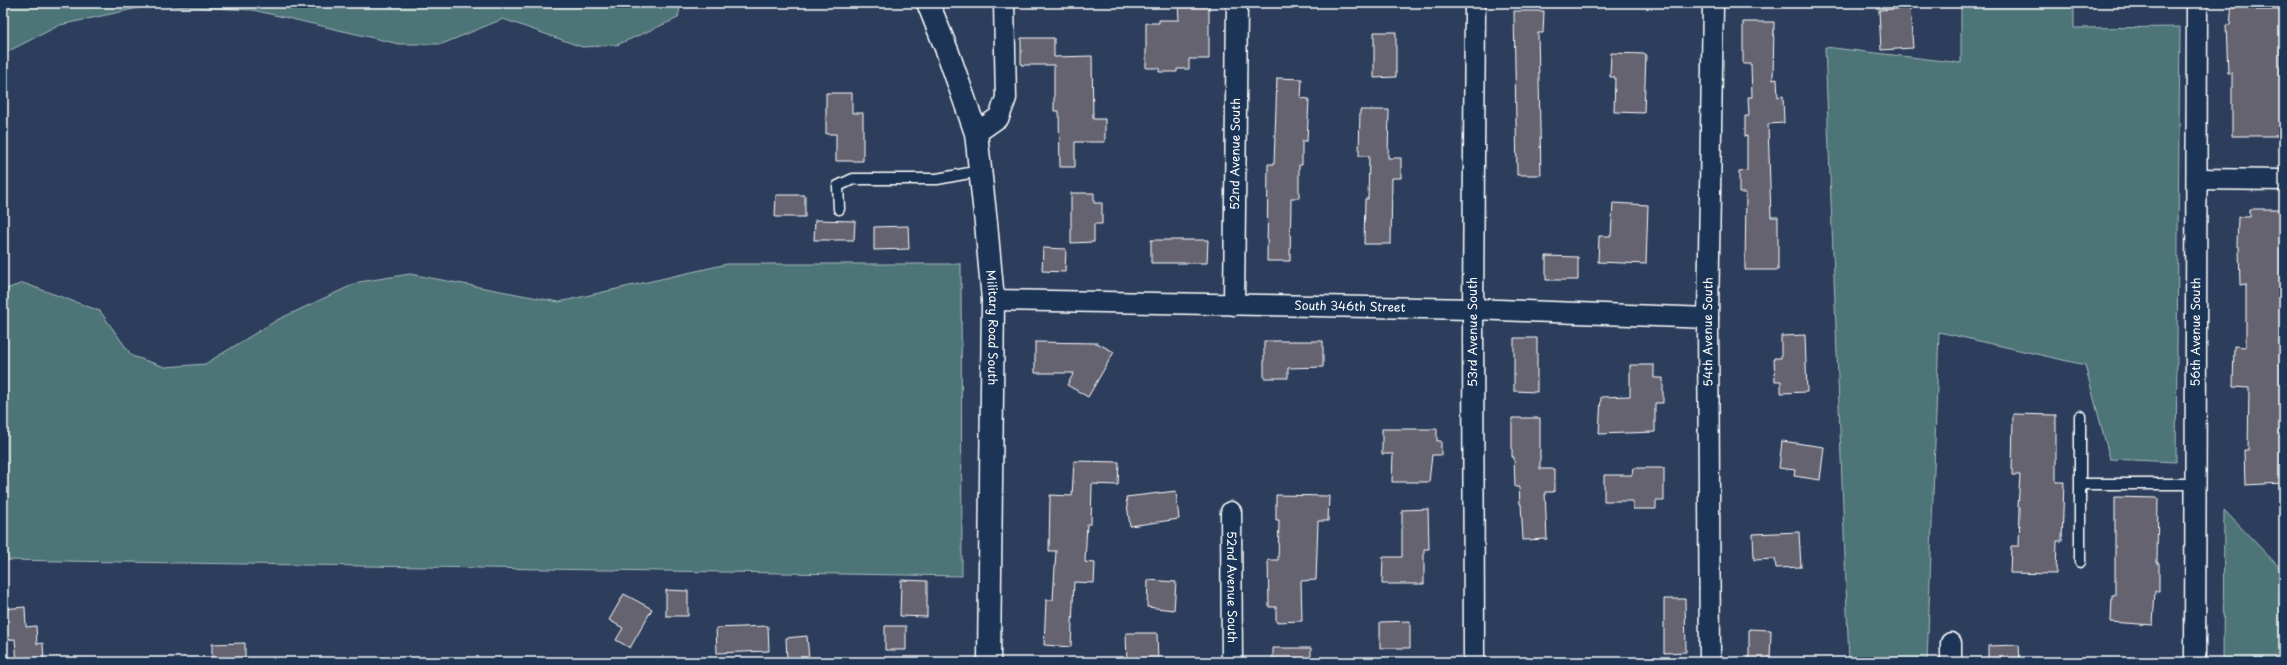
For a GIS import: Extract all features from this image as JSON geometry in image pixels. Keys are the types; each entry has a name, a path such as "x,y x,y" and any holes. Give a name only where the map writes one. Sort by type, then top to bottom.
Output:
{"main road":[{"name":"Military Road South","path":"928,3 948,53 976,133 993,300 990,662"}],"street":[{"path":"976,133 999,117 1006,98 1004,3"},
{"name":"52nd Avenue South","path":"1234,305 1237,3"},
{"name":"53rd Avenue South","path":"1474,662 1473,309 1475,3"},
{"name":"54th Avenue South","path":"1710,662 1708,318 1712,3"},
{"name":"56th Avenue South","path":"2195,662 2197,3"},
{"path":"2196,179 2284,180"},
{"name":"South 346th Street","path":"993,300 1473,309 1708,318"},
{"name":"52nd Avenue South","path":"1231,512 1232,662"}],"lane":[{"path":"839,209 838,186 853,179 937,179 980,171"},
{"path":"2080,416 2080,562"},
{"path":"2080,484 2196,484"}],"green space":[{"path":"3,3 681,3 678,18 617,45 582,47 503,19 442,44 399,44 253,10 152,5 60,25 3,54"},
{"path":"1961,3 2074,3 2074,28 2180,27 2176,462 2110,459 2085,365 1939,332 1927,662 1849,662 1825,47 1961,63"},
{"path":"727,264 961,264 962,576 3,560 3,290 23,283 100,311 132,356 165,367 205,364 277,320 359,282 410,274 559,302"},
{"path":"2224,510 2284,572 2284,662 2223,662"}],"building":[{"path":"1178,3 1209,3 1209,59 1189,59 1189,69 1177,69 1177,72 1159,72 1159,68 1146,68 1146,23 1159,23 1159,20 1179,20"},
{"path":"2232,3 2256,3 2256,10 2284,10 2281,72 2284,72 2284,116 2281,116 2281,136 2232,136 2232,73 2228,73 2226,25 2230,25"},
{"path":"1910,8 1913,48 1881,50 1879,10"},
{"path":"1514,11 1544,11 1543,33 1538,33 1541,175 1517,175"},
{"path":"1743,22 1774,22 1773,80 1777,79 1778,97 1783,96 1784,123 1768,124 1771,217 1778,217 1778,270 1745,270 1746,193 1739,193 1739,172 1747,171 1747,136 1745,137 1745,116 1749,116 1748,97 1752,97 1751,64 1743,64"},
{"path":"1374,32 1396,32 1396,77 1374,78"},
{"path":"1021,38 1054,38 1054,57 1092,56 1093,119 1105,119 1105,142 1075,142 1075,167 1060,167 1059,111 1054,111 1054,65 1021,65"},
{"path":"1611,53 1646,54 1644,113 1614,112 1615,77 1610,77"},
{"path":"1277,78 1302,79 1301,98 1309,99 1307,141 1302,141 1302,165 1299,165 1299,198 1291,198 1290,261 1267,261 1268,164 1274,164"},
{"path":"826,93 852,93 852,113 863,113 863,161 836,161 836,134 826,134"},
{"path":"1360,110 1389,110 1388,158 1401,158 1401,178 1392,178 1391,244 1364,244 1365,199 1368,199 1369,156 1359,156"},
{"path":"1071,193 1094,193 1094,203 1102,203 1102,224 1094,224 1094,242 1071,243"},
{"path":"776,195 805,195 805,217 775,217"},
{"path":"1613,203 1648,205 1646,264 1598,262 1599,236 1611,236"},
{"path":"2250,209 2284,209 2284,483 2245,485 2244,450 2248,450 2249,388 2233,387 2234,346 2246,347 2246,284 2240,285 2239,246 2237,246 2238,217 2250,217"},
{"path":"815,220 855,221 854,240 814,240"},
{"path":"908,226 909,249 874,250 874,227"},
{"path":"1151,240 1208,240 1207,263 1151,263"},
{"path":"1043,248 1066,249 1065,272 1042,271"},
{"path":"1546,256 1578,257 1578,280 1546,280"},
{"path":"1805,335 1807,392 1781,393 1781,381 1775,381 1774,358 1781,358 1781,336"},
{"path":"1514,338 1537,338 1537,392 1514,391"},
{"path":"1264,341 1323,341 1323,367 1288,368 1288,378 1264,378"},
{"path":"1035,342 1097,343 1114,352 1088,397 1067,385 1074,373 1035,373"},
{"path":"1630,365 1654,365 1654,378 1663,378 1663,403 1655,403 1655,432 1599,434 1601,397 1630,396"},
{"path":"2013,414 2056,415 2056,482 2064,482 2062,541 2057,541 2056,574 2010,573 2011,546 2019,546 2020,507 2018,507 2020,475 2012,475"},
{"path":"1512,418 1540,418 1540,469 1554,469 1554,492 1545,492 1547,539 1523,540 1519,487 1515,487 1514,457 1512,457"},
{"path":"1382,429 1437,429 1437,441 1441,441 1441,455 1432,455 1429,482 1392,482 1393,454 1382,454"},
{"path":"1782,441 1824,447 1820,480 1794,476 1795,470 1779,468"},
{"path":"1074,461 1119,462 1118,485 1092,484 1091,524 1087,524 1085,562 1095,563 1094,583 1074,582 1071,647 1044,645 1046,600 1053,600 1056,551 1049,551 1050,495 1072,496"},
{"path":"1633,468 1664,468 1664,501 1656,501 1656,509 1633,509 1633,501 1604,501 1604,475 1632,475"},
{"path":"1176,491 1179,519 1130,526 1126,497"},
{"path":"1276,495 1329,496 1328,521 1318,521 1316,580 1301,581 1302,621 1276,622 1276,607 1269,607 1268,560 1278,560 1279,520 1276,520"},
{"path":"2115,497 2158,498 2157,563 2159,563 2159,591 2155,591 2153,625 2111,622 2112,596 2115,596"},
{"path":"1428,509 1429,549 1424,549 1424,584 1382,584 1383,557 1402,557 1402,510"},
{"path":"1799,532 1801,567 1776,568 1775,559 1754,560 1753,534"},
{"path":"901,580 927,581 927,617 900,616"},
{"path":"1148,580 1176,582 1174,610 1147,607"},
{"path":"666,590 688,591 688,616 666,616"},
{"path":"624,594 652,609 630,648 616,640 623,628 609,620"},
{"path":"1664,599 1685,599 1686,652 1664,653"},
{"path":"25,607 26,627 36,626 37,644 43,643 44,662 17,662 15,639 3,640 3,609"},
{"path":"1410,621 1410,648 1380,648 1380,622"},
{"path":"768,626 769,651 717,653 716,628"},
{"path":"885,626 906,626 906,650 885,650"},
{"path":"1749,629 1771,630 1770,662 1749,662"},
{"path":"1126,633 1157,633 1158,662 1127,662"},
{"path":"807,636 809,659 787,660 786,638"},
{"path":"245,643 245,662 212,662 212,644"},
{"path":"2019,645 2020,662 1988,662 1988,646"},
{"path":"1273,648 1311,648 1311,662 1273,662"}]}
